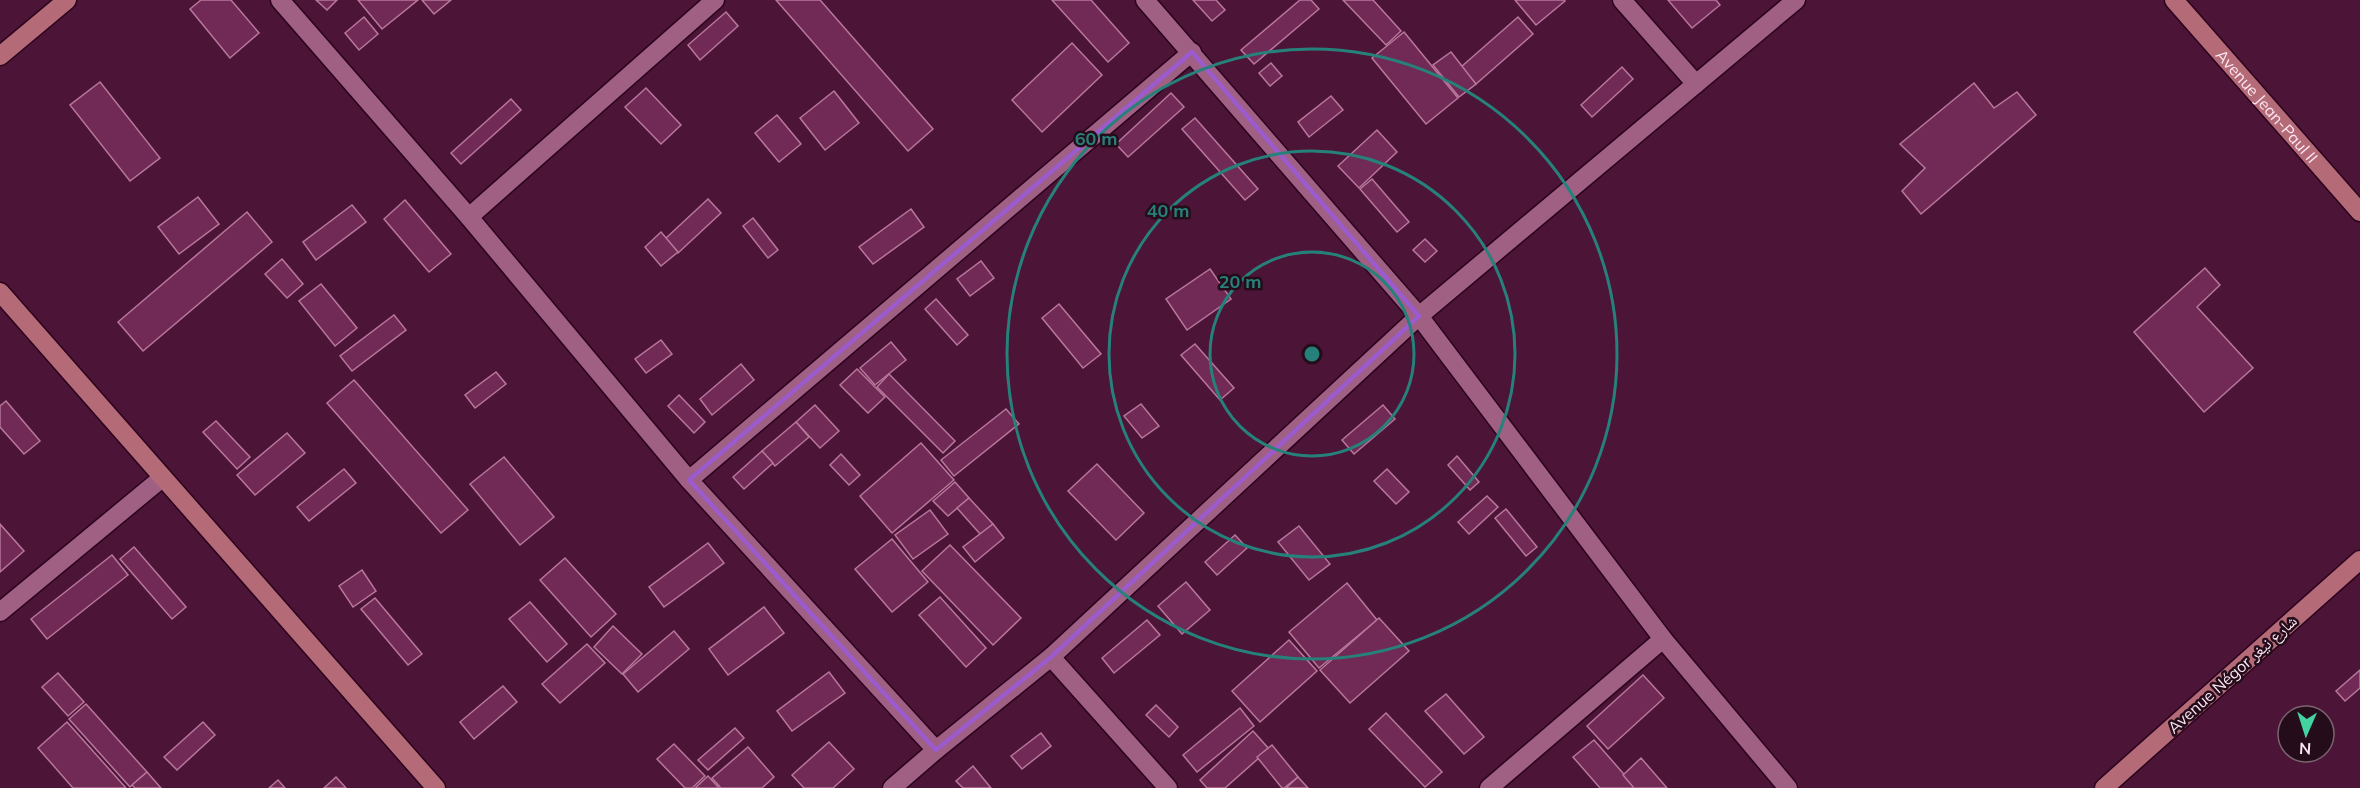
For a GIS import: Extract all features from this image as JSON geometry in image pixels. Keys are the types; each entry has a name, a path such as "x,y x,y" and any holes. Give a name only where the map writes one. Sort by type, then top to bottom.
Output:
{"street":[{"path":"0,56 67,0"},
{"path":"280,0 469,217 689,480 936,750"},
{"path":"469,217 715,0"},
{"path":"1145,0 1419,316 1663,639 1788,788"},
{"path":"1622,0 1696,84"},
{"path":"892,788 1051,657 1419,316 1796,0"},
{"name":"Avenue Jean-Paul II","path":"2174,0 2360,213"},
{"path":"689,480 1192,52"},
{"path":"0,292 436,788"},
{"path":"0,612 162,478"},
{"name":"Avenue Négor شارع نيغر","path":"2104,788 2360,560"},
{"path":"1489,788 1663,639"},
{"path":"1051,657 1168,788"}],"highlighted area":[{"path":"1192,52 1419,316 1051,657 936,750 689,480"}],"building":[{"path":"201,0 231,0 259,33 230,58 190,9"},
{"path":"316,0 337,0 327,10"},
{"path":"358,0 418,0 382,29"},
{"path":"422,0 451,0 434,14"},
{"path":"776,0 820,0 933,129 908,151"},
{"path":"1052,0 1091,0 1129,43 1108,62"},
{"path":"1193,0 1216,0 1225,10 1212,21"},
{"path":"1300,0 1311,0 1319,9 1254,64 1241,50"},
{"path":"1343,0 1373,0 1401,31 1386,45"},
{"path":"1515,0 1564,0 1565,1 1536,25"},
{"path":"1668,0 1716,0 1720,5 1692,28"},
{"path":"726,12 738,26 700,60 688,45"},
{"path":"364,17 378,34 359,50 345,33"},
{"path":"1518,17 1533,34 1476,84 1461,67"},
{"path":"1404,32 1458,98 1426,124 1372,58"},
{"path":"1072,43 1102,75 1042,132 1012,100"},
{"path":"1451,52 1476,84 1459,97 1433,65"},
{"path":"1271,63 1282,76 1270,86 1259,73"},
{"path":"1622,67 1633,79 1592,117 1581,105"},
{"path":"100,82 160,158 130,181 70,105"},
{"path":"1974,83 1994,108 2017,92 2036,115 1921,214 1902,191 1925,168 1900,144"},
{"path":"646,88 681,125 661,144 625,107"},
{"path":"834,91 859,123 825,150 800,118"},
{"path":"1171,93 1184,107 1128,157 1116,144"},
{"path":"1331,96 1343,110 1309,137 1298,122"},
{"path":"511,99 521,110 461,164 451,153"},
{"path":"777,115 801,144 779,162 755,133"},
{"path":"1195,118 1258,189 1245,200 1182,129"},
{"path":"1377,130 1397,152 1359,188 1338,166"},
{"path":"1372,179 1409,222 1397,232 1360,189"},
{"path":"198,197 219,224 179,254 158,227"},
{"path":"708,199 721,213 678,253 665,239"},
{"path":"405,200 451,254 429,272 384,219"},
{"path":"352,205 366,222 316,260 303,242"},
{"path":"911,209 924,227 873,264 859,247"},
{"path":"247,212 272,242 143,351 118,322"},
{"path":"753,218 778,250 768,258 743,226"},
{"path":"661,232 678,252 661,266 645,247"},
{"path":"1425,239 1437,251 1425,262 1413,250"},
{"path":"282,259 303,284 287,298 265,274"},
{"path":"981,261 994,278 970,296 957,279"},
{"path":"2205,268 2220,285 2197,307 2253,368 2204,412 2134,332"},
{"path":"1210,269 1231,299 1187,330 1166,299"},
{"path":"321,284 357,328 335,346 299,301"},
{"path":"936,299 968,335 957,345 925,309"},
{"path":"1059,304 1101,354 1083,368 1042,318"},
{"path":"394,315 406,330 352,371 340,356"},
{"path":"661,340 672,354 646,373 635,359"},
{"path":"891,342 906,360 875,385 860,368"},
{"path":"1195,344 1234,388 1220,400 1181,355"},
{"path":"741,364 754,380 712,415 700,399"},
{"path":"857,369 885,397 868,413 840,385"},
{"path":"496,372 506,384 475,408 465,395"},
{"path":"889,374 955,441 943,453 877,387"},
{"path":"354,380 468,510 441,533 327,403"},
{"path":"679,395 705,422 694,433 668,406"},
{"path":"6,401 40,441 24,454 0,427 0,406"},
{"path":"1141,404 1159,426 1142,438 1124,416"},
{"path":"815,405 839,431 820,448 796,422"},
{"path":"1383,405 1395,419 1354,454 1342,440"},
{"path":"1006,409 1019,424 954,476 941,460"},
{"path":"216,421 250,457 237,469 203,432"},
{"path":"796,422 809,437 775,466 762,451"},
{"path":"287,433 305,453 255,495 237,475"},
{"path":"921,443 954,480 892,533 860,496"},
{"path":"762,451 773,463 744,489 733,477"},
{"path":"841,454 860,475 849,485 830,465"},
{"path":"1457,456 1479,482 1470,490 1448,465"},
{"path":"504,457 554,517 520,545 470,484"},
{"path":"1097,464 1144,513 1116,540 1068,491"},
{"path":"344,469 356,483 309,521 297,507"},
{"path":"1387,469 1409,492 1396,504 1374,481"},
{"path":"955,482 969,498 948,516 933,501"},
{"path":"1487,496 1498,507 1469,534 1458,522"},
{"path":"969,498 993,524 981,535 957,508"},
{"path":"1506,509 1537,547 1526,556 1495,518"},
{"path":"930,510 948,534 913,559 895,535"},
{"path":"0,524 24,551 0,572"},
{"path":"993,524 1004,538 975,562 963,547"},
{"path":"1299,526 1330,564 1309,580 1278,542"},
{"path":"1235,535 1247,548 1217,575 1205,562"},
{"path":"892,539 928,582 892,612 855,569"},
{"path":"708,543 724,563 664,607 649,587"},
{"path":"950,545 1021,618 993,645 922,571"},
{"path":"134,547 186,607 172,619 120,559"},
{"path":"112,555 128,575 47,639 31,619"},
{"path":"565,558 616,614 591,637 540,580"},
{"path":"362,570 376,591 353,607 339,586"},
{"path":"1186,582 1210,610 1182,634 1158,606"},
{"path":"1347,583 1377,620 1319,668 1289,632"},
{"path":"940,597 986,648 966,667 919,615"},
{"path":"375,598 422,654 408,665 361,609"},
{"path":"530,602 567,644 547,662 509,619"},
{"path":"764,607 784,633 728,675 709,649"},
{"path":"1379,618 1409,651 1350,703 1320,670"},
{"path":"1147,620 1160,635 1114,673 1102,658"},
{"path":"613,626 642,654 622,674 594,647"},
{"path":"674,631 689,649 638,692 623,674"},
{"path":"1289,640 1317,671 1260,722 1232,691"},
{"path":"587,644 605,663 560,703 542,684"},
{"path":"2360,670 2360,688 2345,701 2336,691"},
{"path":"829,672 845,693 792,731 777,711"},
{"path":"58,673 84,702 68,716 42,687"},
{"path":"1643,675 1664,698 1608,749 1587,726"},
{"path":"503,686 517,702 474,739 460,722"},
{"path":"1446,694 1484,737 1464,754 1425,711"},
{"path":"86,704 147,772 130,787 69,719"},
{"path":"1156,705 1178,727 1169,737 1146,715"},
{"path":"1240,708 1254,726 1197,772 1183,755"},
{"path":"1386,713 1442,772 1425,787 1369,729"},
{"path":"67,722 126,788 73,788 38,748"},
{"path":"203,722 215,735 177,770 164,757"},
{"path":"735,728 744,738 708,770 698,760"},
{"path":"1253,731 1269,749 1225,788 1207,788 1200,780"},
{"path":"1041,733 1051,746 1022,769 1011,756"},
{"path":"1594,740 1636,788 1600,788 1573,757"},
{"path":"829,742 854,769 833,788 804,788 792,775"},
{"path":"674,744 705,776 692,788 685,788 657,759"},
{"path":"1272,745 1298,777 1284,788 1257,757"},
{"path":"748,747 774,777 762,788 721,788 712,778"},
{"path":"1641,758 1667,788 1634,788 1623,775"},
{"path":"973,766 991,788 963,788 956,781"},
{"path":"147,772 161,788 135,788 132,785"},
{"path":"708,776 719,788 695,788"},
{"path":"336,777 346,788 324,788"},
{"path":"1298,777 1308,788 1286,788"},
{"path":"278,780 285,788 269,788"}]}
